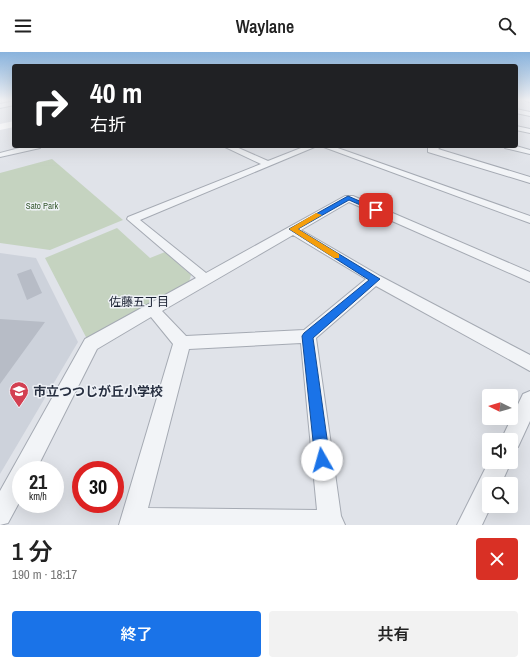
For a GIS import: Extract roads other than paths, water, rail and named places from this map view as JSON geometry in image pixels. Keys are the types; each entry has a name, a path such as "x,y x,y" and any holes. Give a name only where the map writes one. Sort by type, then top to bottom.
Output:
{"street":[{"path":"0,127 12,124"},
{"path":"518,128 530,131"},
{"path":"0,155 29,148"},
{"path":"232,148 268,164"},
{"path":"205,279 132,219 308,148"},
{"path":"331,148 530,220"},
{"path":"434,148 431,150 530,180"},
{"path":"515,148 530,152"},
{"path":"29,461 91,344 348,198 530,277"},
{"path":"292,229 375,279 530,364"},
{"path":"182,343 308,336 375,279"},
{"path":"152,309 182,343"},
{"path":"182,343 132,523 331,523 308,336"},
{"path":"514,433 530,400"},
{"path":"469,525 497,469"},
{"path":"0,515 12,493"}],"place":[{"name":"市立つつじが丘小学校","path":"19,408"}],"district":[{"name":"佐藤五丁目","path":"139,302"}],"park label":[{"name":"Sato Park","path":"42,206"}]}
